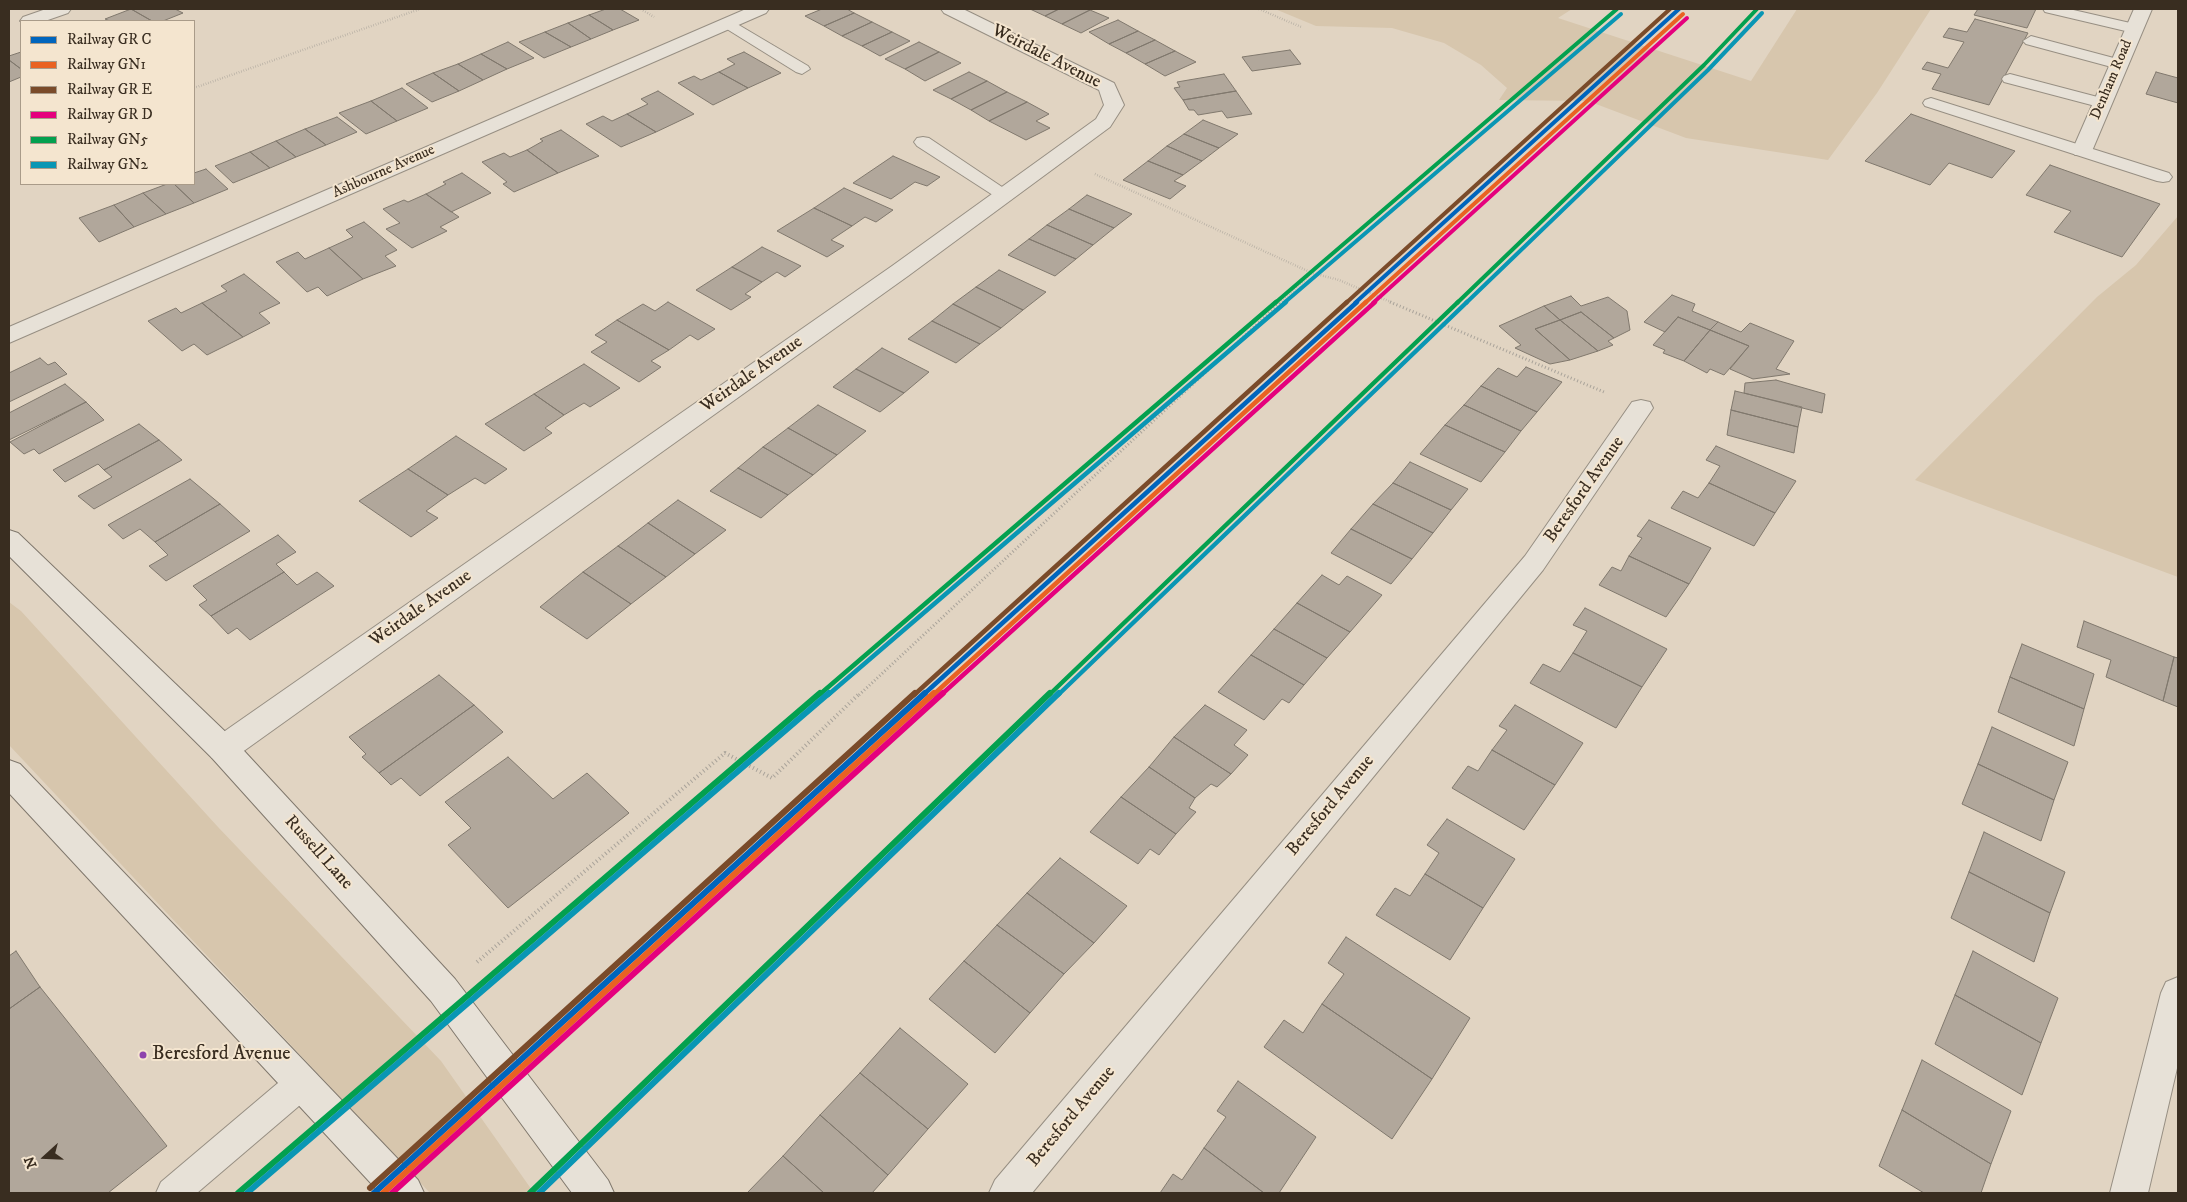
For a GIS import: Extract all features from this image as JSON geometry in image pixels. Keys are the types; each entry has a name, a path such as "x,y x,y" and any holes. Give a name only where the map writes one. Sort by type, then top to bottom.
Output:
{"street":[{"path":"33,20 62,9"},
{"name":"Ashbourne Avenue","path":"9,336 760,9"},
{"name":"Weirdale Avenue","path":"223,749 1005,196 1103,123 1114,105 1107,88 950,9"},
{"name":"Denham Road","path":"2082,151 2143,9"},
{"name":"Beresford Avenue","path":"1008,1193 1534,562 1641,408"},
{"name":"Russell Lane","path":"9,540 223,749 443,990 595,1193"},
{"path":"9,773 405,1193"},
{"path":"2129,1193 2178,993"}],"lane":[{"path":"2050,9 2134,28"},
{"path":"727,23 802,69"},
{"path":"2031,41 2119,64"},
{"path":"2010,79 2103,103"},
{"path":"1932,103 2163,177"},
{"path":"923,142 1005,196"},
{"path":"172,1193 302,1083"}],"path":[{"path":"195,88 223,76 420,9"},
{"path":"1259,9 1301,27"},
{"path":"1058,158 1312,273 1340,280 1641,408"},
{"path":"443,990 590,869 725,754 772,778 890,665 1312,273"}],"shaded area":[{"path":"1275,9 1572,9 1558,18 1751,81 1797,9 1931,9 1877,93 1828,160 1686,138 1588,101 1499,100 1507,88 1481,65 1444,43 1392,28 1316,26"},
{"path":"2178,216 2178,577 1915,480 2097,297 2136,265"},
{"path":"9,602 21,611 218,827 441,1061 534,1193 430,1193 9,745"}],"building":[{"path":"131,9 175,9 183,13 166,20 150,20"},
{"path":"131,9 150,20 108,20 105,19"},
{"path":"606,9 620,9 639,20 613,30 589,15"},
{"path":"822,9 847,9 854,13 824,26 805,16"},
{"path":"1030,9 1059,9 1045,16"},
{"path":"1059,9 1090,10 1062,24 1045,16"},
{"path":"1978,9 2036,9 2027,28 1974,15"},
{"path":"1090,10 1109,18 1081,33 1062,24"},
{"path":"854,13 872,22 842,36 824,26"},
{"path":"589,15 613,30 591,39 568,23"},
{"path":"1975,19 2028,33 1989,105 1932,89 1941,74 1922,69 1927,62 1948,68 1964,42 1943,37 1949,28 1967,32"},
{"path":"1118,20 1138,31 1109,44 1089,32"},
{"path":"872,22 892,32 862,46 842,36"},
{"path":"568,23 591,39 571,47 545,32"},
{"path":"1138,31 1155,40 1126,53 1109,44"},
{"path":"545,32 571,47 544,58 519,42"},
{"path":"892,32 910,41 880,56 862,46"},
{"path":"1155,40 1175,51 1145,64 1126,53"},
{"path":"508,42 534,58 507,69 481,54"},
{"path":"919,42 939,52 905,69 885,59"},
{"path":"1290,50 1301,64 1252,71 1242,57"},
{"path":"1175,51 1196,62 1165,76 1145,64"},
{"path":"20,52 20,68 9,60 9,56"},
{"path":"744,52 781,73 748,88 719,72 735,64 727,59"},
{"path":"939,52 961,63 925,81 905,69"},
{"path":"481,54 507,69 483,80 458,64"},
{"path":"9,60 20,68 20,77 9,82"},
{"path":"458,64 483,80 459,91 433,73"},
{"path":"719,72 748,88 713,105 678,83 694,76 701,80"},
{"path":"969,72 987,81 951,99 933,90"},
{"path":"2156,72 2178,78 2178,103 2146,94"},
{"path":"433,73 459,91 432,102 406,84"},
{"path":"1224,74 1236,91 1183,100 1174,88 1180,87 1177,82"},
{"path":"987,81 1007,92 971,110 951,99"},
{"path":"402,88 428,108 397,121 371,101"},
{"path":"658,91 694,114 656,132 627,114 648,104 641,99"},
{"path":"1236,91 1252,114 1227,118 1222,111 1198,115 1194,110 1189,110 1183,100"},
{"path":"1007,92 1027,102 989,121 971,110"},
{"path":"371,101 397,121 366,134 339,113"},
{"path":"1027,102 1049,114 1036,121 1050,128 1026,140 989,121"},
{"path":"627,114 656,132 621,147 586,124 603,116 612,121"},
{"path":"1911,114 2015,151 1992,178 1949,163 1930,185 1865,161"},
{"path":"337,117 357,132 326,145 305,129"},
{"path":"1203,120 1238,134 1219,148 1184,134"},
{"path":"305,129 326,145 296,157 276,141"},
{"path":"561,130 599,156 558,173 527,150 543,141 540,139"},
{"path":"1184,134 1219,148 1202,161 1167,146"},
{"path":"276,141 296,157 270,168 250,152"},
{"path":"1167,146 1202,161 1183,175 1148,161"},
{"path":"527,150 558,173 514,192 503,184 507,182 482,162 504,153 510,157"},
{"path":"250,152 270,168 233,183 215,166"},
{"path":"893,156 940,177 927,186 915,182 891,199 853,183"},
{"path":"1148,161 1183,175 1174,181 1186,186 1170,199 1123,180"},
{"path":"2050,165 2160,204 2122,257 2054,232 2071,211 2026,195"},
{"path":"206,169 228,189 194,203 175,185 195,185 195,173"},
{"path":"462,173 491,193 451,212 426,194 446,184 443,182"},
{"path":"164,185 175,185 194,203 166,214 143,193"},
{"path":"844,188 893,210 876,222 865,217 852,226 814,208"},
{"path":"143,193 166,214 134,227 114,205"},
{"path":"426,194 459,217 440,227 447,231 412,248 386,229 400,223 383,209 404,200 408,202"},
{"path":"1087,195 1132,214 1114,228 1069,209"},
{"path":"114,205 134,227 99,242 79,218"},
{"path":"814,208 852,226 831,240 844,246 827,257 777,231"},
{"path":"1069,209 1114,228 1093,245 1047,225"},
{"path":"364,222 397,250 385,256 396,266 363,279 329,248 353,237 346,230"},
{"path":"1047,225 1093,245 1076,259 1029,239"},
{"path":"1029,239 1076,259 1055,276 1008,255"},
{"path":"762,247 801,266 785,277 777,272 762,282 732,267"},
{"path":"329,248 363,279 327,296 318,287 307,292 276,262 298,252 305,259"},
{"path":"732,267 762,282 745,294 751,297 731,310 696,290"},
{"path":"999,270 1046,292 1023,310 976,287"},
{"path":"244,274 280,303 259,313 270,323 243,337 202,303 227,291 221,286"},
{"path":"976,287 1023,310 1001,328 953,304"},
{"path":"1672,295 1695,304 1692,311 1718,322 1710,330 1678,317 1665,332 1644,322"},
{"path":"1571,296 1581,306 1608,297 1627,311 1630,330 1614,338 1581,312 1560,320 1544,306"},
{"path":"668,302 715,329 698,340 690,335 669,350 617,320 643,304 655,311"},
{"path":"202,303 243,337 207,355 194,344 182,351 148,321 176,308 181,313"},
{"path":"953,304 1001,328 980,344 932,321"},
{"path":"1544,306 1560,320 1535,329 1570,360 1550,364 1515,348 1521,345 1499,326"},
{"path":"1581,312 1614,338 1608,341 1613,345 1598,351 1560,320"},
{"path":"1678,317 1710,330 1684,361 1663,353 1665,350 1653,345"},
{"path":"617,320 669,350 651,361 661,367 639,382 591,352 607,342 595,335"},
{"path":"1560,320 1598,351 1570,360 1535,329"},
{"path":"932,321 980,344 956,363 908,339"},
{"path":"1718,322 1741,332 1750,323 1794,341 1776,369 1790,374 1753,379 1730,369 1749,346 1710,330"},
{"path":"1710,330 1749,346 1724,375 1710,369 1707,373 1684,361"},
{"path":"882,348 929,372 904,393 856,369"},
{"path":"40,358 48,365 55,362 67,374 9,402 9,373"},
{"path":"584,364 620,388 590,407 584,403 564,415 534,394"},
{"path":"1526,367 1562,382 1537,412 1481,386 1498,368 1517,377"},
{"path":"856,369 904,393 880,412 833,387"},
{"path":"1776,380 1825,394 1822,413 1744,393 1745,383"},
{"path":"65,384 86,402 9,440 9,413"},
{"path":"1481,386 1537,412 1521,431 1464,405"},
{"path":"1735,391 1802,407 1798,427 1731,410"},
{"path":"534,394 564,415 545,428 552,433 524,451 485,424"},
{"path":"86,402 104,420 39,454 34,449 24,454 10,442"},
{"path":"818,405 866,431 837,455 788,428"},
{"path":"1464,405 1521,431 1505,452 1445,425"},
{"path":"1731,410 1798,427 1794,453 1727,435"},
{"path":"139,424 159,440 104,470 98,464 65,482 53,470"},
{"path":"1445,425 1505,452 1481,482 1420,454"},
{"path":"788,428 837,455 813,475 763,447"},
{"path":"456,436 507,469 485,484 475,478 448,495 408,469"},
{"path":"159,440 182,460 94,509 78,496 112,477 104,470"},
{"path":"1716,446 1796,481 1775,513 1709,483 1720,466 1706,460"},
{"path":"763,447 813,475 788,495 738,468"},
{"path":"1410,462 1468,489 1451,510 1393,483"},
{"path":"738,468 788,495 761,518 710,491"},
{"path":"408,469 448,495 426,511 438,518 411,537 359,501"},
{"path":"190,479 220,504 155,542 140,529 123,539 108,525"},
{"path":"1393,483 1451,510 1433,533 1373,504"},
{"path":"1709,483 1775,513 1754,546 1671,508 1683,491 1698,498"},
{"path":"678,500 726,530 695,554 648,523"},
{"path":"220,504 250,531 166,581 149,566 168,555 155,542"},
{"path":"1373,504 1433,533 1412,559 1351,529"},
{"path":"1649,520 1711,548 1689,584 1629,556 1642,538 1637,536"},
{"path":"648,523 695,554 666,577 618,546"},
{"path":"1351,529 1412,559 1391,584 1331,553"},
{"path":"278,535 296,552 276,564 284,572 211,616 199,605 207,600 193,586"},
{"path":"618,546 666,577 631,604 583,572"},
{"path":"1629,556 1689,584 1666,617 1599,585 1612,567 1621,571"},
{"path":"284,572 297,585 317,572 334,586 250,640 237,628 228,634 211,616"},
{"path":"583,572 631,604 587,639 540,607"},
{"path":"1322,575 1339,585 1347,576 1382,595 1350,632 1297,603"},
{"path":"1297,603 1350,632 1327,658 1274,629"},
{"path":"1585,608 1667,649 1642,687 1573,653 1587,631 1573,625"},
{"path":"2084,621 2174,657 2163,701 2106,677 2111,660 2077,647"},
{"path":"1274,629 1327,658 1304,685 1251,655"},
{"path":"2022,644 2094,674 2084,709 2010,677"},
{"path":"1573,653 1642,687 1616,728 1530,683 1543,664 1560,672"},
{"path":"1251,655 1304,685 1289,703 1282,699 1264,720 1218,692"},
{"path":"2174,657 2178,658 2178,707 2163,701"},
{"path":"439,675 474,705 379,773 362,757 366,754 349,737"},
{"path":"2010,677 2084,709 2074,746 1998,712"},
{"path":"474,705 503,732 420,796 401,778 391,785 379,773"},
{"path":"1205,705 1247,730 1234,745 1248,755 1231,774 1174,737"},
{"path":"1515,705 1583,743 1555,785 1492,750 1507,730 1499,726"},
{"path":"1992,727 2068,762 2054,800 1978,764"},
{"path":"1174,737 1231,774 1217,787 1211,784 1195,798 1149,767"},
{"path":"1492,750 1555,785 1524,830 1452,788 1468,766 1478,771"},
{"path":"508,757 553,799 587,773 629,813 508,908 448,845 471,828 445,802"},
{"path":"1978,764 2054,800 2041,841 1962,804"},
{"path":"1149,767 1195,798 1189,808 1196,812 1176,834 1121,797"},
{"path":"1121,797 1176,834 1159,855 1150,849 1138,864 1090,832"},
{"path":"1447,819 1515,859 1483,908 1425,874 1439,853 1427,845"},
{"path":"1984,832 2065,872 2050,913 1969,872"},
{"path":"1060,858 1127,906 1094,943 1027,893"},
{"path":"1969,872 2050,913 2034,962 1951,918"},
{"path":"1425,874 1483,908 1450,960 1376,915 1395,888 1410,896"},
{"path":"1027,893 1094,943 1064,974 997,925"},
{"path":"997,925 1064,974 1030,1013 964,961"},
{"path":"1346,937 1470,1018 1432,1079 1322,1004 1344,974 1328,963"},
{"path":"16,951 40,987 9,1009 9,956"},
{"path":"1973,951 2058,998 2041,1043 1955,995"},
{"path":"964,961 1030,1013 995,1053 929,999"},
{"path":"40,987 167,1146 108,1193 9,1193 9,1009"},
{"path":"1955,995 2041,1043 2022,1095 1935,1044"},
{"path":"1322,1004 1432,1079 1392,1139 1264,1047 1284,1020 1303,1033"},
{"path":"900,1028 968,1084 928,1129 860,1073"},
{"path":"1922,1060 2011,1111 1991,1164 1902,1110"},
{"path":"860,1073 928,1129 888,1175 820,1115"},
{"path":"1238,1081 1316,1137 1279,1193 1264,1193 1204,1148 1226,1117 1217,1111"},
{"path":"1902,1110 1991,1164 1981,1193 1924,1193 1879,1166"},
{"path":"820,1115 888,1175 872,1193 824,1193 783,1156"},
{"path":"1204,1148 1264,1193 1160,1193 1173,1174 1182,1180"},
{"path":"783,1156 824,1193 747,1193"}],"transit line":[{"path":"370,1188 1670,9"},
{"path":"374,1193 1679,9"},
{"path":"392,1193 1687,18"}],"rail line":[{"name":"GN5","path":"238,1193 1617,9"},
{"name":"GN5","path":"530,1193 1704,65 1757,9"},
{"name":"GN2","path":"539,1193 1708,70 1762,13"},
{"name":"GN2","path":"247,1193 1621,14"},
{"name":"GN1","path":"383,1193 1683,14"}],"place":[{"name":"Beresford Avenue","path":"143,1055"}]}
